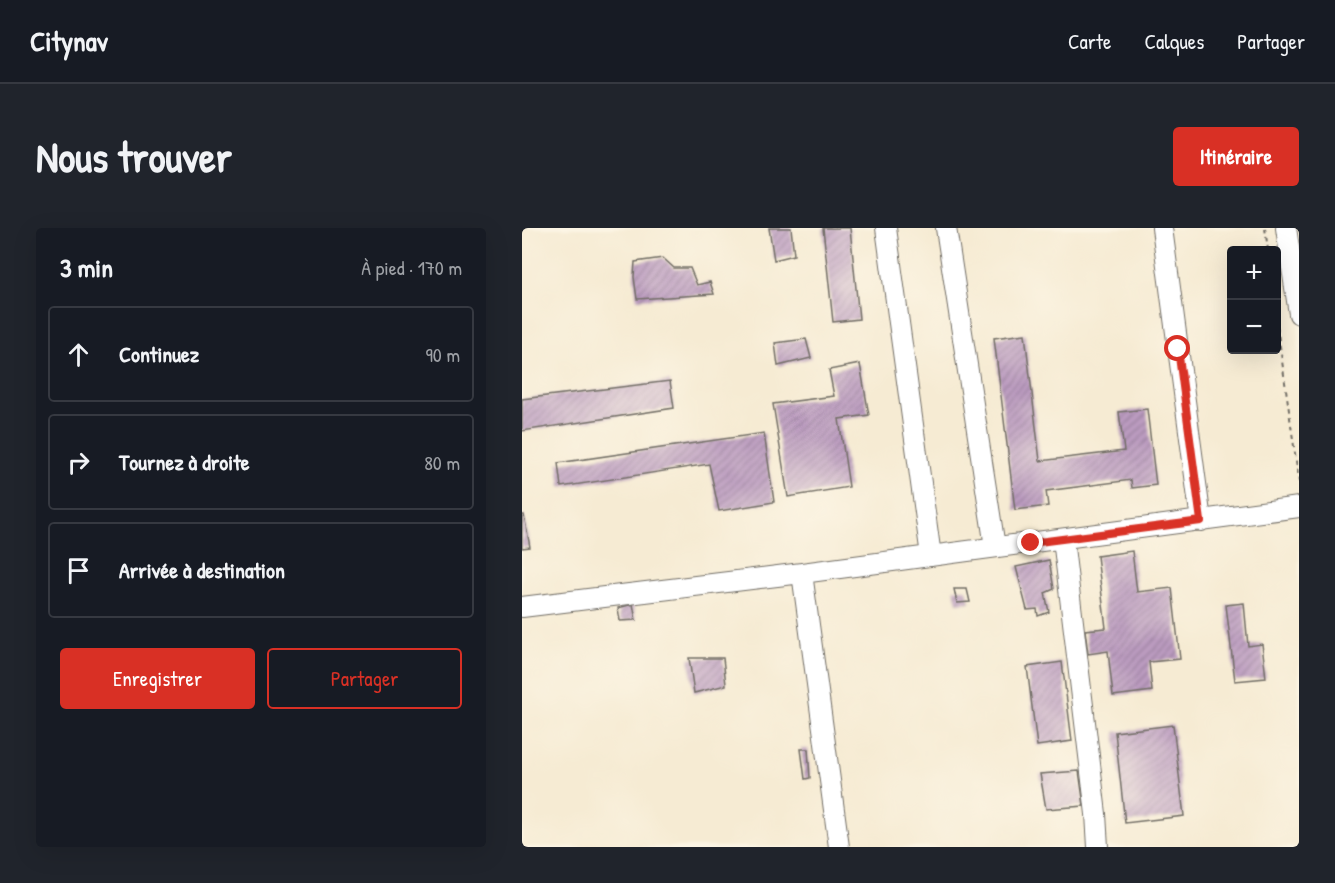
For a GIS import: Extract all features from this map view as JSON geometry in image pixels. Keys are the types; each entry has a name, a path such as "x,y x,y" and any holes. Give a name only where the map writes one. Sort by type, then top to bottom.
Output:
{"street":[{"path":"886,228 931,556"},
{"path":"946,228 995,547"},
{"path":"1162,228 1201,521"},
{"path":"1286,228 1299,314"},
{"path":"522,607 802,573 1299,507"},
{"path":"1063,539 1098,847"},
{"path":"802,573 839,847"}],"path":[{"path":"1265,228 1267,246"},
{"path":"1281,354 1299,482"}],"building":[{"path":"769,228 791,228 794,255 774,260"},
{"path":"823,228 850,228 859,319 833,322"},
{"path":"663,258 674,268 690,268 697,285 710,282 714,294 637,299 634,277 635,262"},
{"path":"1025,334 1040,461 1124,451 1119,412 1147,409 1156,485 1132,488 1131,480 1046,491 1048,506 1015,510 994,338"},
{"path":"806,339 811,358 778,366 775,343"},
{"path":"860,364 869,415 839,419 849,487 788,497 773,404 834,396 829,370"},
{"path":"670,381 674,408 522,431 522,399"},
{"path":"764,433 774,502 719,511 709,464 561,487 558,463"},
{"path":"522,515 524,515 530,547 522,548"},
{"path":"1132,551 1137,592 1172,588 1180,659 1149,662 1152,691 1113,696 1108,651 1088,654 1085,630 1106,628 1097,556"},
{"path":"1049,560 1054,589 1045,593 1049,612 1038,616 1037,609 1027,610 1016,567"},
{"path":"954,589 967,589 970,602 957,603"},
{"path":"1244,603 1248,646 1262,644 1266,678 1235,681 1226,605"},
{"path":"633,604 636,620 620,621 618,608"},
{"path":"689,658 723,658 726,685 694,693"},
{"path":"1062,662 1072,741 1037,746 1027,667"},
{"path":"1173,725 1184,816 1125,823 1115,732"},
{"path":"801,749 808,749 810,778 805,779"},
{"path":"1079,771 1084,806 1046,809 1040,774"}],"route":[{"path":"1031,543 1201,521 1178,349"}]}
